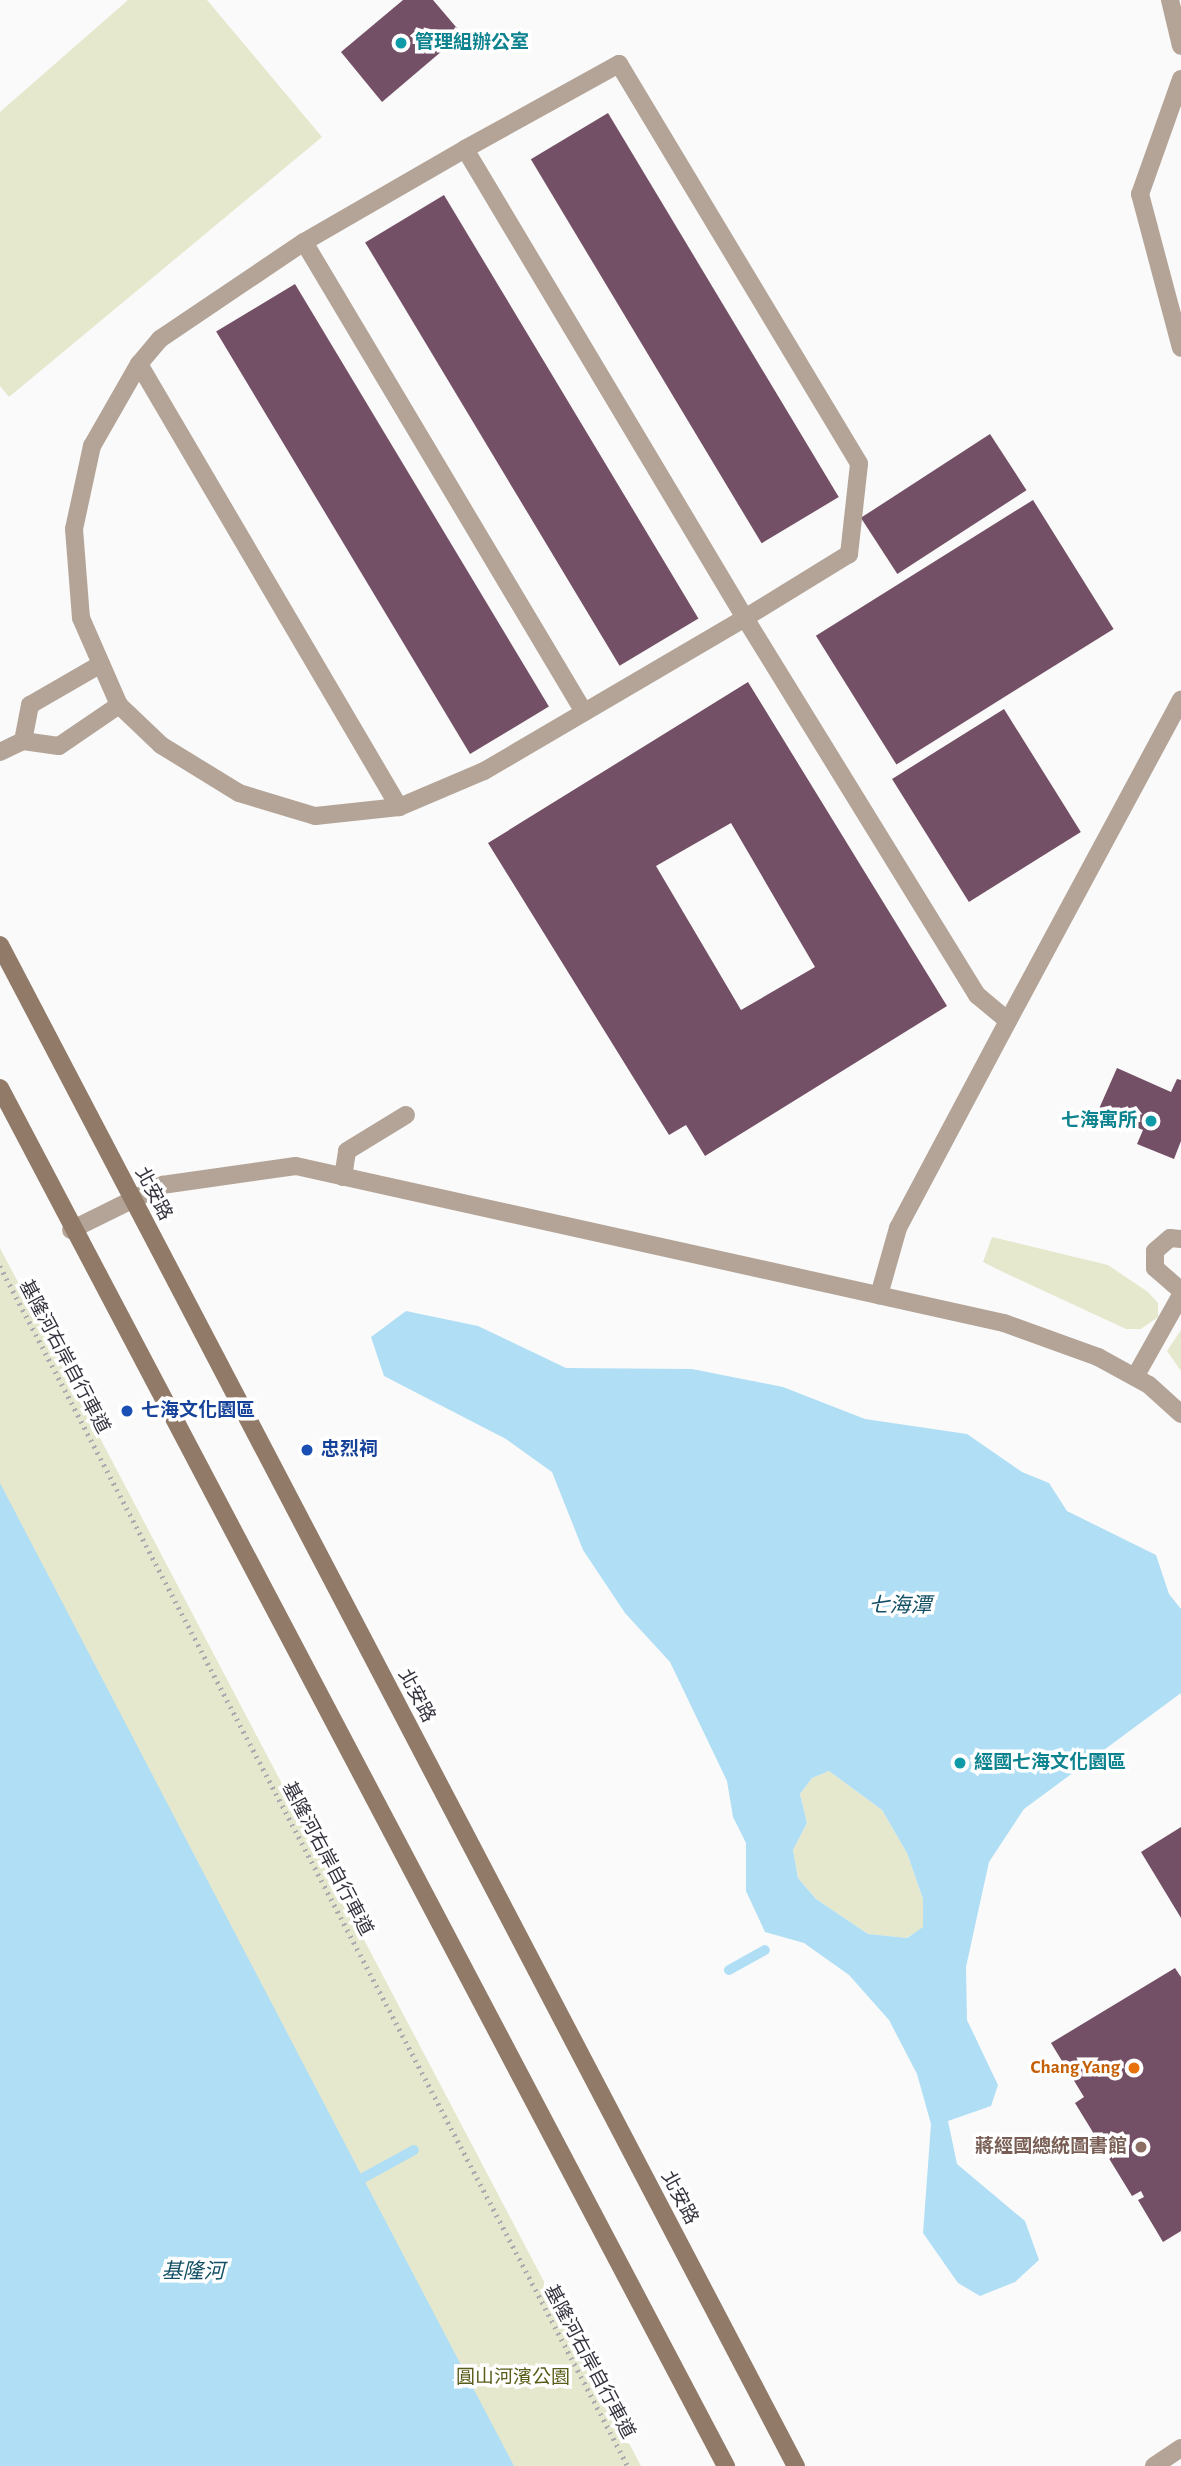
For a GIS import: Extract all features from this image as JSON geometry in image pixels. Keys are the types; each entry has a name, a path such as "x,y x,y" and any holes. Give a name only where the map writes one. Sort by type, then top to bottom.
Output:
{"main road":[{"name":"北安路","path":"0,945 796,2466"},
{"path":"0,1088 71,1230 726,2466"}],"lane":[{"path":"1170,0 1181,46"},
{"path":"619,64 859,464 849,554 484,771 399,807 315,816 239,793 161,744 119,705 82,618 74,529 92,446 139,364 160,339 304,242 465,149 619,64"},
{"path":"1181,79 1140,194 1181,348"},
{"path":"465,149 745,618 977,995 1008,1021"},
{"path":"304,242 584,712"},
{"path":"139,364 399,807"},
{"path":"23,741 30,705 102,664"},
{"path":"879,1295 898,1228 1181,699"},
{"path":"0,752 23,741 59,746 119,705"},
{"path":"343,1177 347,1151 406,1115"},
{"path":"71,1230 130,1197 162,1185 296,1166 1004,1323 1098,1357 1135,1377 1181,1414"},
{"path":"1135,1377 1181,1293 1155,1268 1155,1251 1170,1238 1181,1239"},
{"path":"1154,2466 1181,2448"}],"path":[{"name":"基隆河右岸自行車道","path":"0,1266 628,2466"}],"green space":[{"path":"128,0 207,0 322,137 9,397 0,386 0,112"},
{"path":"992,1237 1108,1265 1148,1292 1158,1303 1158,1317 1141,1329 1126,1329 1003,1272 983,1262"},
{"name":"圓山河濱公園","path":"0,1248 641,2466 478,2466 0,1554"},
{"path":"1181,1330 1181,1371 1167,1351"},
{"path":"829,1771 882,1810 907,1853 923,1899 923,1928 906,1938 868,1934 816,1899 798,1878 793,1850 807,1823 800,1794 812,1778"}],"water":[{"name":"七海潭","path":"406,1311 478,1326 566,1368 692,1369 783,1387 865,1419 967,1434 1022,1472 1049,1483 1067,1511 1156,1555 1169,1594 1181,1609 1181,1693 1024,1809 989,1862 966,1967 967,2020 998,2085 991,2106 948,2121 957,2164 1025,2221 1039,2260 1015,2282 980,2296 958,2283 923,2233 931,2124 917,2074 889,2020 849,1975 804,1943 765,1932 746,1891 746,1843 733,1817 727,1781 670,1662 625,1613 583,1550 552,1472 506,1439 384,1376 371,1337","holes":["829,1771 882,1810 907,1853 923,1899 923,1927 907,1938 868,1934 816,1899 798,1878 793,1850 807,1823 800,1794 812,1778"]},
{"name":"基隆河","path":"0,1483 363,2178 514,2466 0,2466"}],"building":[{"name":"管理組辦公室","path":"403,0 433,0 462,34 382,102 341,52"},
{"path":"608,113 839,497 762,543 531,159"},
{"path":"444,195 698,618 620,666 365,242"},
{"path":"295,284 549,707 470,754 216,331"},
{"path":"990,434 1026,490 897,574 861,518"},
{"path":"1033,500 1114,629 896,765 816,636"},
{"path":"748,682 947,1006 705,1156 686,1125 669,1135 488,843","holes":["731,823 815,967 741,1010 656,866"]},
{"path":"1004,709 1081,832 969,902 892,779"},
{"name":"七海寓所","path":"1117,1068 1171,1092 1177,1079 1181,1080 1181,1141 1174,1159 1137,1144 1143,1130 1098,1111"},
{"path":"1181,1827 1181,1918 1141,1852"},
{"name":"蔣經國總統圖書館","path":"1175,1968 1181,1977 1181,2231 1163,2242 1138,2200 1144,2197 1141,2191 1132,2196 1075,2103 1084,2097 1051,2043"}],"waterway":[{"path":"729,1970 765,1950"},
{"path":"363,2178 414,2150"}],"place":[{"name":"管理組辦公室","path":"401,43"},
{"name":"七海寓所","path":"1151,1121"},
{"name":"七海文化園區","path":"127,1411"},
{"name":"忠烈祠","path":"307,1450"},
{"name":"經國七海文化園區","path":"960,1763"},
{"name":"Chang Yang","path":"1134,2068"},
{"name":"蔣經國總統圖書館","path":"1141,2147"}]}
